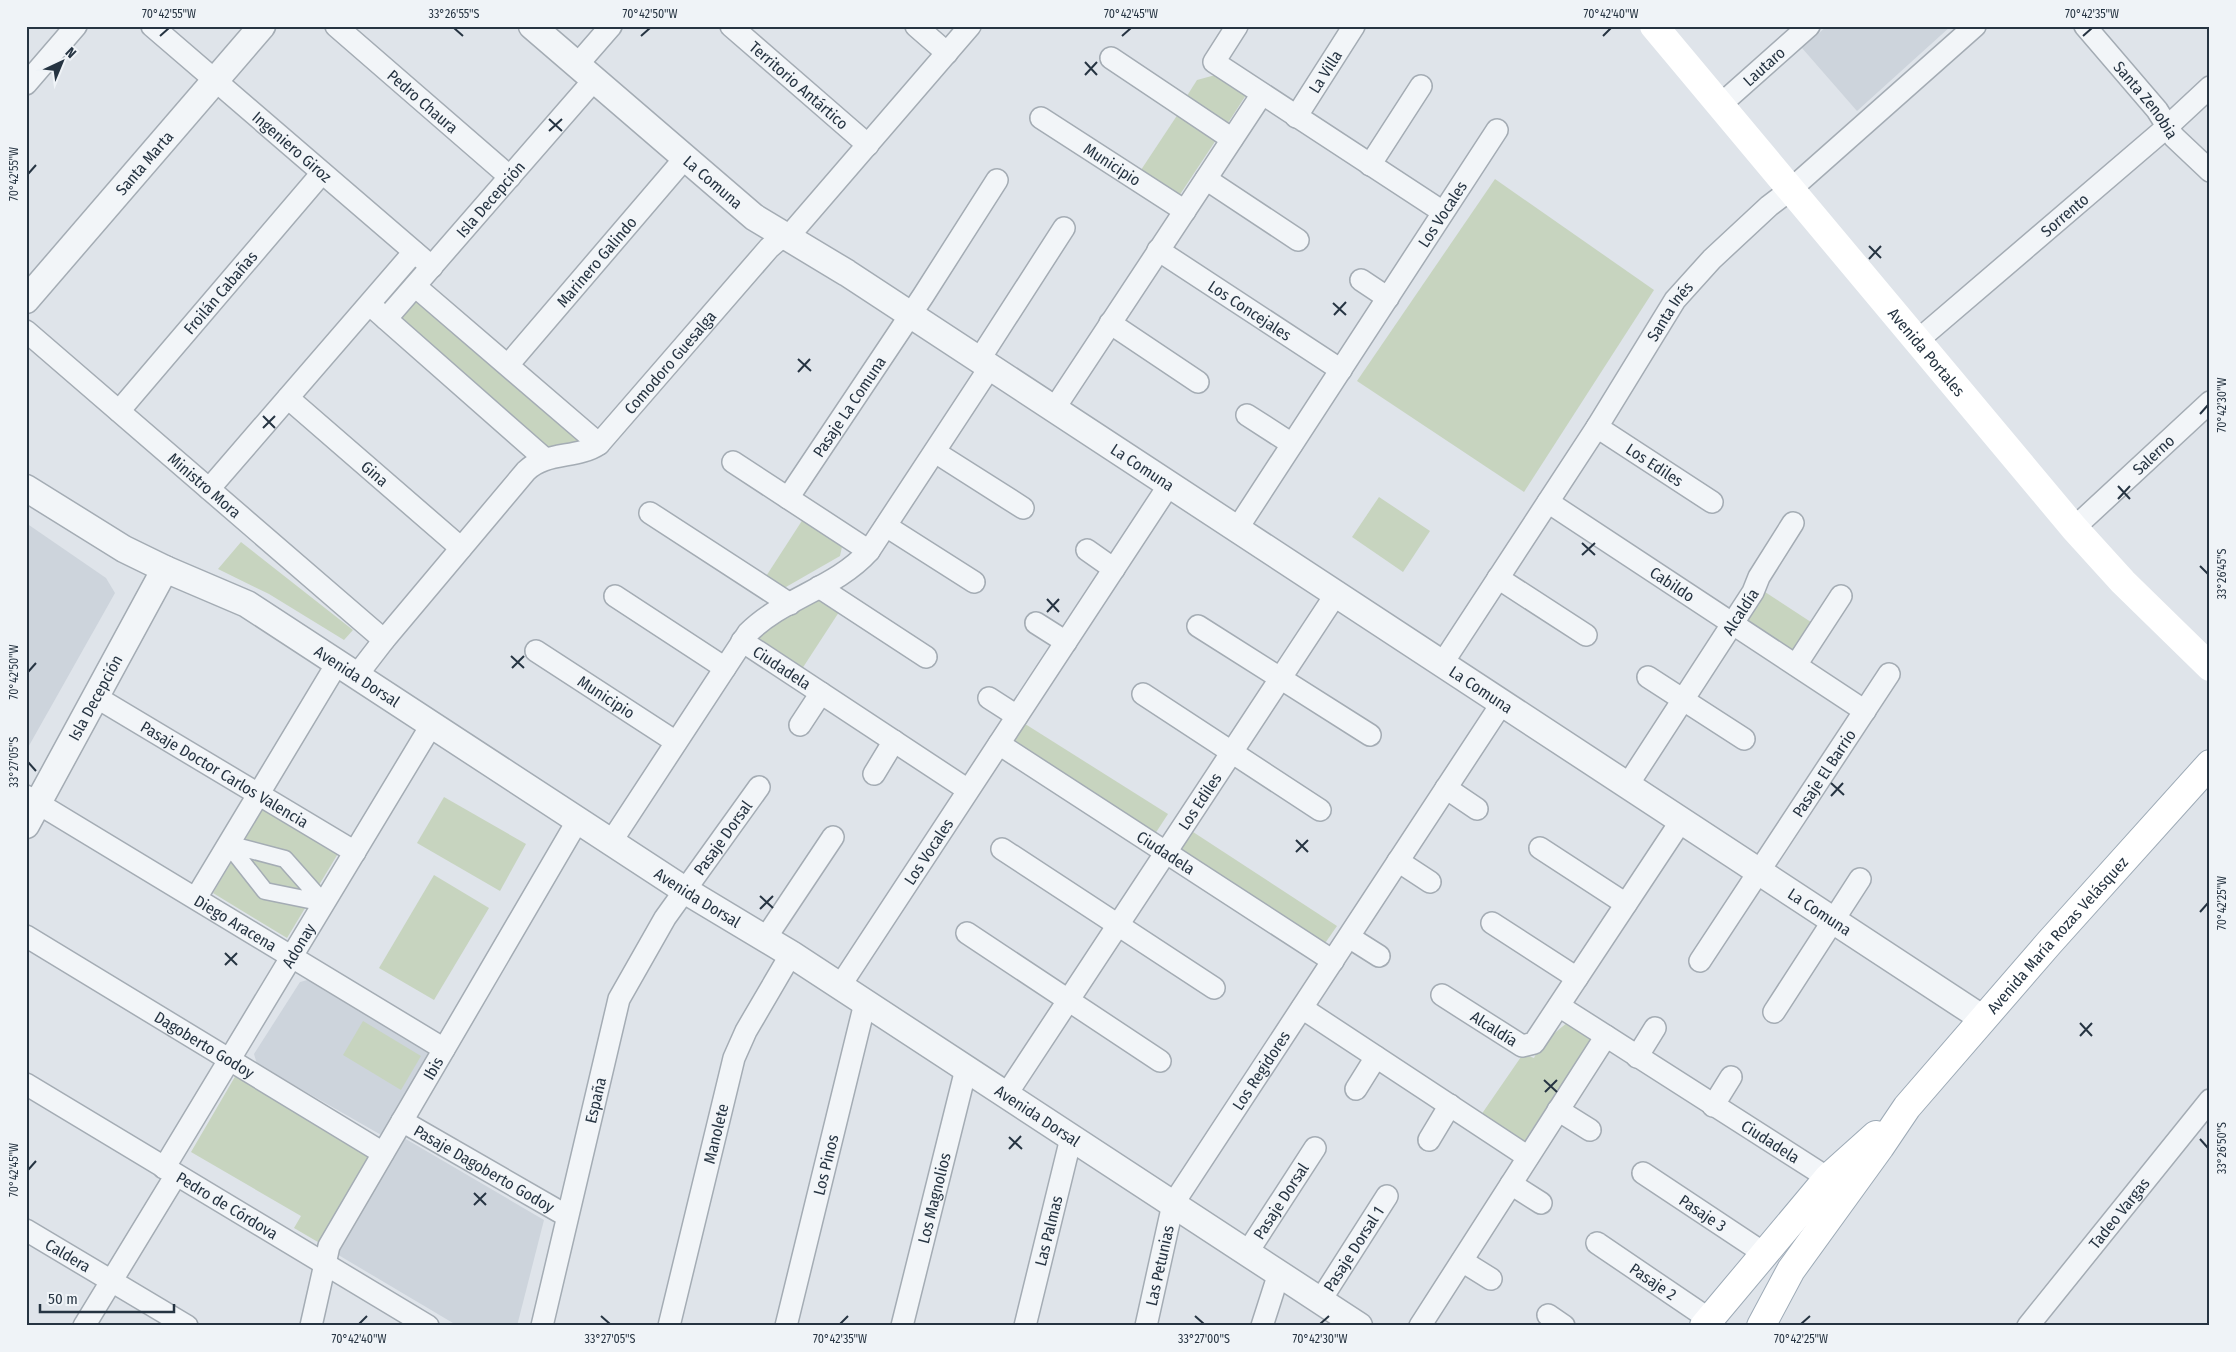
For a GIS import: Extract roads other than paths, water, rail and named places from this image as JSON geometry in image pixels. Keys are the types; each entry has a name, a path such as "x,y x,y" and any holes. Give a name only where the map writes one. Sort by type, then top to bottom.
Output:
{"main road":[{"name":"Avenida Portales","path":"1654,26 2074,528 2123,582 2210,668"},
{"name":"Avenida María Rozas Velásquez","path":"1761,1326 1791,1270 1880,1148 1907,1107 1982,1018 2210,764"},
{"name":"Avenida María Rozas Velásquez","path":"1707,1322 1828,1178 1907,1107"}],"street":[{"path":"26,84 76,26"},
{"name":"Ingeniero Giroz","path":"152,26 432,267"},
{"name":"Santa Marta","path":"26,300 262,26"},
{"name":"Pedro Chaura","path":"336,26 510,177"},
{"name":"La Comuna","path":"532,26 768,227 788,237 910,314 1982,1018"},
{"name":"Isla Decepción","path":"386,319 510,177 586,73 610,26"},
{"name":"Territorio Antártico","path":"731,26 868,145"},
{"path":"916,26 947,53"},
{"name":"Comodoro Guesalga","path":"196,898 258,794 348,668 384,640 526,471 545,459 586,451 598,444 769,248 777,241 788,237 970,26"},
{"name":"La Villa","path":"1296,117 1354,26"},
{"name":"Lautaro","path":"1719,106 1809,26"},
{"name":"Santa Inés","path":"1442,664 1597,427 1675,300 1712,259 1769,206 1790,190 1975,26"},
{"name":"Santa Zenobia","path":"2085,26 2157,110 2174,137 2210,171"},
{"path":"1232,28 1214,62 1443,212"},
{"path":"1111,58 1232,139"},
{"path":"1370,165 1421,86"},
{"name":"Sorrento","path":"1917,341 2167,127 2210,87"},
{"path":"1054,409 1262,94"},
{"name":"Municipio","path":"1041,118 1185,210"},
{"name":"Los Vocales","path":"1237,529 1497,130"},
{"name":"Marinero Galindo","path":"508,365 685,158"},
{"name":"Froilán Cabañas","path":"118,411 322,173"},
{"path":"1206,179 1298,240"},
{"path":"910,314 997,180"},
{"path":"611,842 742,641 763,619 850,568 869,551 935,452 1064,228"},
{"name":"Los Concejales","path":"1158,250 1341,370"},
{"path":"209,489 414,252"},
{"path":"1361,280 1388,298"},
{"path":"415,286 598,444"},
{"path":"369,304 545,459"},
{"name":"Pasaje La Comuna","path":"788,498 910,314"},
{"path":"1110,323 1198,382"},
{"name":"Ministro Mora","path":"26,331 384,640"},
{"name":"Gina","path":"288,398 462,548"},
{"name":"Salerno","path":"2074,528 2210,402"},
{"path":"1246,415 1292,444"},
{"name":"Los Ediles","path":"1597,427 1712,502"},
{"path":"935,452 1022,508"},
{"path":"733,462 869,551"},
{"name":"Los Vocales","path":"840,986 1169,485"},
{"name":"Avenida Dorsal","path":"26,488 119,546 165,569 247,604 348,668 686,891 791,954 1359,1326"},
{"name":"Cabildo","path":"1548,502 1865,711"},
{"path":"650,513 790,604"},
{"name":"Alcaldía","path":"1627,786 1733,624 1753,592 1759,577 1793,523"},
{"path":"886,526 974,582"},
{"path":"1087,550 1114,569"},
{"name":"Isla Decepción","path":"30,808 96,697 165,569"},
{"path":"1498,578 1586,635"},
{"path":"819,587 926,657"},
{"name":"Los Ediles","path":"1006,1095 1336,594"},
{"path":"615,596 725,668"},
{"path":"1796,665 1841,596"},
{"path":"1036,623 1066,642"},
{"path":"1198,626 1370,735"},
{"name":"Ciudadela","path":"742,641 968,790"},
{"name":"Municipio","path":"536,651 676,742"},
{"name":"Pasaje El Barrio","path":"1759,872 1889,674"},
{"path":"1648,677 1744,740"},
{"name":"Ciudadela","path":"800,725 821,693"},
{"path":"1143,694 1320,810"},
{"name":"Pasaje Doctor Carlos Valencia","path":"96,697 354,852"},
{"path":"989,698 1017,716"},
{"name":"Los Regidores","path":"1173,1204 1502,703"},
{"name":"Adonay","path":"84,1326 112,1281 230,1059 432,724"},
{"path":"874,774 894,741"},
{"name":"Ciudadela","path":"999,744 1333,960"},
{"name":"Pasaje Dorsal","path":"686,891 759,787"},
{"path":"1446,788 1478,809"},
{"name":"Diego Aracena","path":"30,808 196,898 444,1049"},
{"name":"Ibis","path":"312,1326 329,1246 578,820"},
{"name":"Alcaldía","path":"1442,994 1522,1046 1534,1043 1681,821"},
{"path":"765,939 833,837"},
{"path":"228,844 265,891 324,903"},
{"path":"228,844 285,859 324,903"},
{"path":"1540,848 1626,904"},
{"path":"1002,849 1214,988"},
{"path":"1398,861 1430,882"},
{"path":"1700,961 1759,872"},
{"path":"1774,1012 1860,879"},
{"name":"España","path":"542,1326 619,999 665,918 686,891"},
{"path":"1492,923 1577,978"},
{"path":"967,933 1160,1062"},
{"name":"Dagoberto Godoy","path":"26,936 384,1153"},
{"path":"1348,937 1379,956"},
{"name":"Manolete","path":"669,1326 734,1058 746,1031 791,954"},
{"name":"Los Pinos","path":"786,1326 865,1003"},
{"name":"Ciudadela","path":"1559,1006 1828,1178"},
{"path":"1302,1008 1528,1157"},
{"path":"1637,1057 1655,1028"},
{"path":"1420,1326 1606,1036"},
{"path":"1356,1089 1376,1057"},
{"name":"Los Magnolios","path":"902,1326 966,1069"},
{"path":"1713,1106 1731,1077"},
{"name":"Pedro de Córdova","path":"26,1084 428,1326"},
{"name":"Tadeo Vargas","path":"2028,1326 2210,1100"},
{"path":"1428,1140 1450,1105"},
{"path":"1558,1110 1590,1130"},
{"name":"Pasaje Dagoberto Godoy","path":"402,1121 568,1216"},
{"name":"Las Palmas","path":"1025,1326 1071,1138"},
{"name":"Pasaje Dorsal","path":"1247,1253 1315,1148"},
{"name":"Pasaje 3","path":"1643,1172 1765,1254"},
{"path":"1511,1184 1541,1203"},
{"name":"Pasaje Dorsal 1","path":"1320,1301 1387,1196"},
{"name":"Las Petunias","path":"1146,1326 1173,1204"},
{"name":"Caldera","path":"26,1230 187,1326"},
{"name":"Pasaje 2","path":"1596,1243 1707,1322"},
{"path":"1462,1260 1491,1279"},
{"path":"1262,1326 1278,1273"}]}
